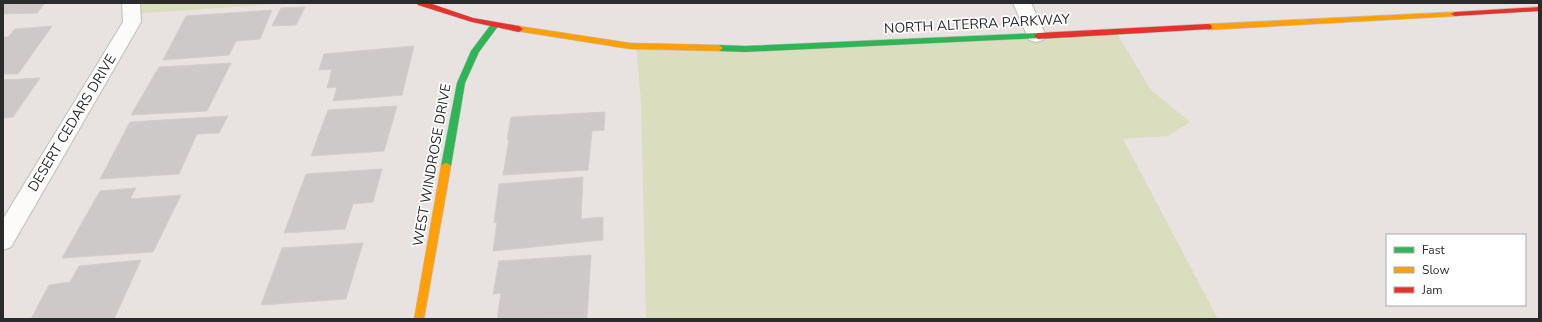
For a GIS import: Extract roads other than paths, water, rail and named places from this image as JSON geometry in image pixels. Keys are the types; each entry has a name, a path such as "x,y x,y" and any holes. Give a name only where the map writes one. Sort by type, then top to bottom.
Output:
{"street":[{"name":"DESERT CEDARS DRIVE","path":"3,240 132,22 131,3"},
{"name":"NORTH ALTERRA PARKWAY","path":"421,3 472,20 495,25 532,32 630,46 745,49 1036,36 1539,9"},
{"path":"1022,3 1036,36"},
{"name":"WEST WINDROSE DRIVE","path":"419,319 461,83 475,51 495,25"}]}
